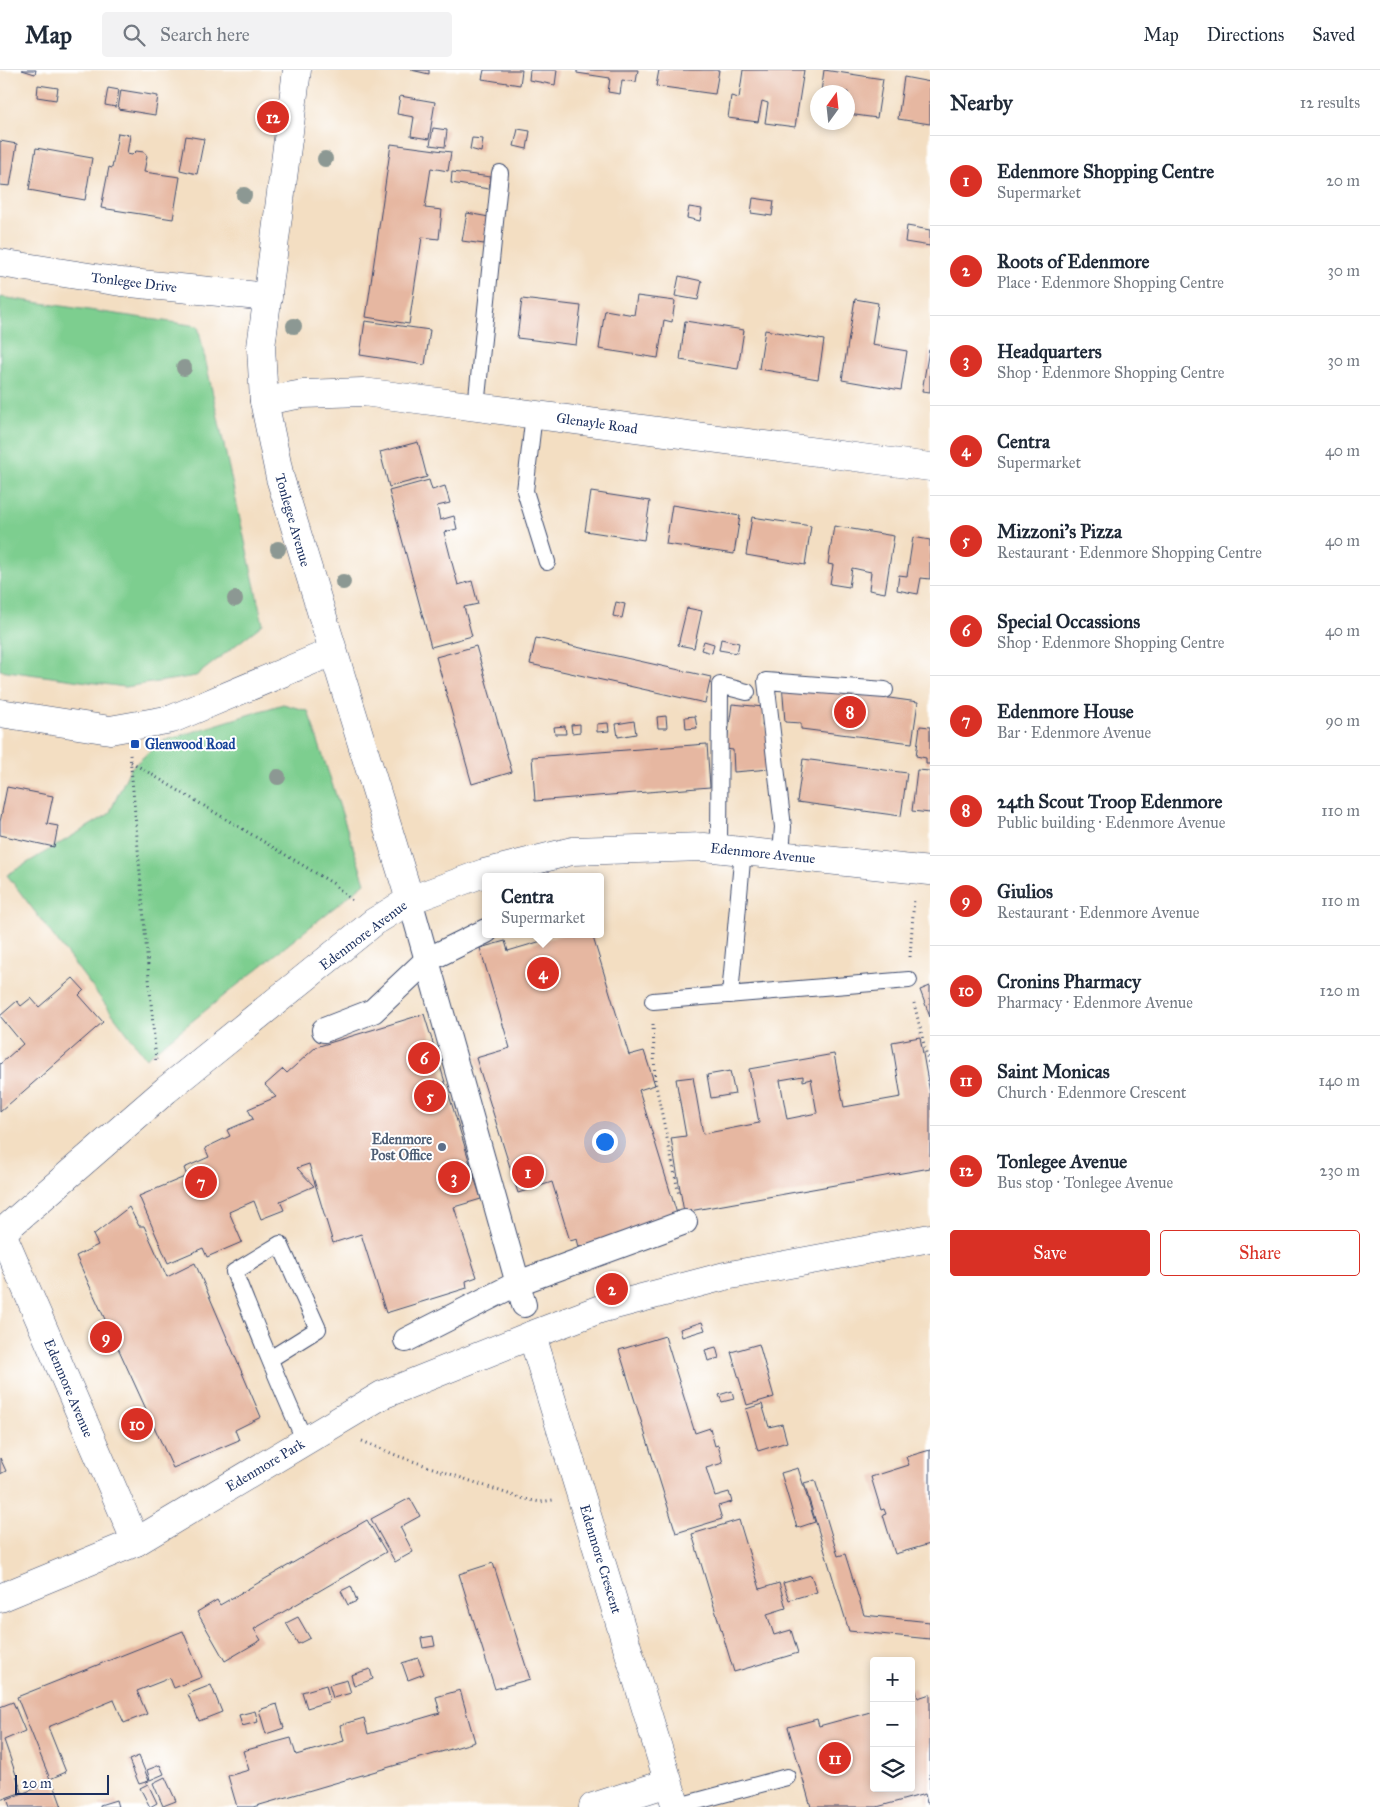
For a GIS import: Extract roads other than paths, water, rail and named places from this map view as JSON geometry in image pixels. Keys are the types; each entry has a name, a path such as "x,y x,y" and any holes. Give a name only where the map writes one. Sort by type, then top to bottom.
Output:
{"street":[{"name":"Tonlegee Avenue","path":"297,70 261,347 264,401 280,478 332,652 410,900"},
{"name":"Tonlegee Drive","path":"0,263 121,282 268,297"},
{"name":"Glenayle Road","path":"264,401 303,394 363,392 930,467"},
{"path":"0,713 110,730 172,719 332,652"},
{"name":"Edenmore Avenue","path":"484,873 572,851 731,849 930,871"},
{"name":"Edenmore Avenue","path":"136,1542 1,1234 166,1090 374,922 410,900 482,874"},
{"path":"410,900 521,1294"},
{"path":"324,1030 374,1011 426,960 482,933"},
{"path":"406,1340 521,1294 685,1222"},
{"name":"Edenmore Park","path":"0,1598 136,1542 382,1394 532,1335 600,1309 725,1276 930,1238"},
{"name":"Edenmore Crescent","path":"532,1335 673,1799"},
{"path":"593,1807 673,1799"}],"lane":[{"path":"476,407 500,173"},
{"path":"534,414 525,491 547,562"},
{"path":"781,854 783,827 766,681 885,690"},
{"path":"730,995 731,849 720,685 747,692"},
{"path":"652,1000 909,980"},
{"path":"270,1360 318,1329 280,1244 234,1272 270,1360 305,1441"},
{"path":"673,1799 787,1777"}],"place":[{"name":"Tonlegee Avenue","path":"273,117"},
{"name":"24th Scout Troop Edenmore","path":"850,712"},
{"name":"Glenwood Road","path":"135,744"},
{"name":"Centra","path":"543,973"},
{"name":"Special Occassions","path":"424,1058"},
{"name":"Mizzoni's Pizza","path":"430,1096"},
{"name":"Edenmore Post Office","path":"442,1147"},
{"name":"Edenmore Shopping Centre","path":"528,1172"},
{"name":"Headquarters","path":"454,1177"},
{"name":"Edenmore House","path":"201,1182"},
{"name":"Roots of Edenmore","path":"612,1289"},
{"name":"Giulios","path":"106,1337"},
{"name":"Cronins Pharmacy","path":"137,1424"},
{"name":"Saint Monicas","path":"835,1758"}]}
